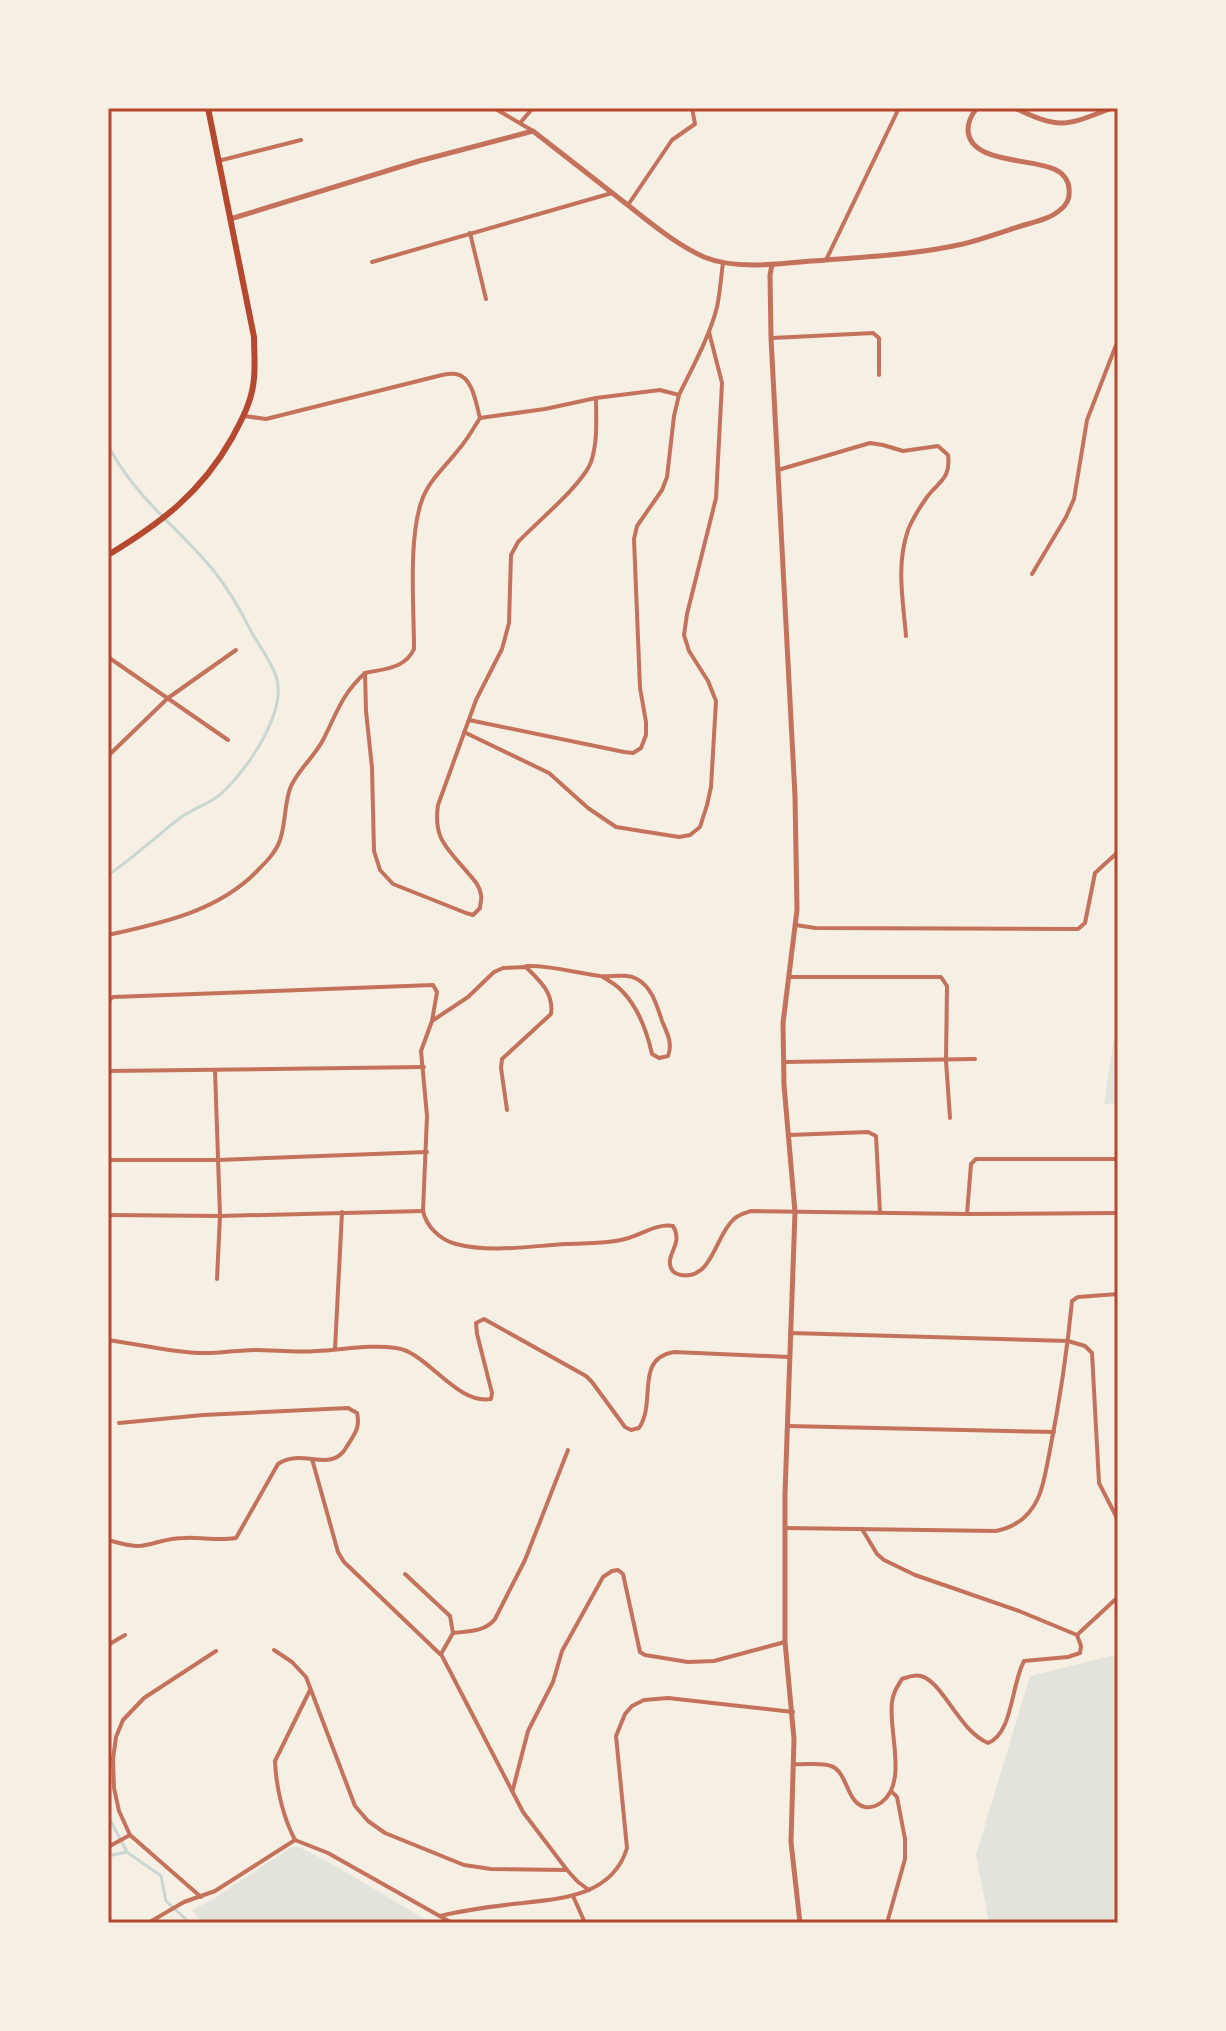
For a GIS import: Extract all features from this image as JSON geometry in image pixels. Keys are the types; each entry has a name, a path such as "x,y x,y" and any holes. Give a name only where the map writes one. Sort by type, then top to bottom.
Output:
{"main road":[{"path":"108,555 172,513 207,477 244,416 253,389 254,337 208,108"}],"street":[{"path":"494,108 533,131 676,242 723,263 772,265 893,255 965,243 1041,220 1061,210 1068,199 1069,187 1060,171 990,154 972,142 969,123 977,108"},
{"path":"520,123 533,108"},
{"path":"628,205 672,140 695,124 692,108"},
{"path":"826,260 899,108"},
{"path":"1015,108 1040,120 1060,124 1075,122 1112,108"},
{"path":"229,219 419,161 533,131"},
{"path":"218,161 301,140"},
{"path":"372,262 612,193"},
{"path":"470,233 486,299"},
{"path":"469,720 624,752 633,753 641,748 646,735 646,722 640,688 634,539 637,526 662,490 667,477 679,395 709,332 717,305 723,263"},
{"path":"772,265 771,338 795,796 797,910 783,1023 795,1212 787,1426 785,1642 793,1712 791,1842 800,1923"},
{"path":"464,732 549,773 588,808 616,827 679,837 690,835 700,827 711,787 716,701 708,681 689,651 684,635 716,498 722,383 709,332"},
{"path":"771,338 873,333 879,338 879,375"},
{"path":"1032,574 1074,499 1087,420 1118,340"},
{"path":"108,935 193,912 224,898 246,882 272,855 280,841 291,785 322,743 349,687 365,673 397,666 410,658 414,649 414,549 423,498 435,477 480,418 467,379 457,374 442,375 266,419 244,416"},
{"path":"480,418 660,390 679,395"},
{"path":"365,673 374,851 380,870 393,884 473,915 480,908 478,884 438,833 438,805 464,732 502,649 509,623 511,555 518,542 587,470 596,437 596,398"},
{"path":"778,470 870,443 903,451 938,446 948,455 947,476 926,498 909,527 902,552 900,573 906,636"},
{"path":"108,756 168,698 236,650"},
{"path":"108,657 228,740"},
{"path":"796,925 815,928 1078,929 1085,923 1095,873 1118,852"},
{"path":"432,1021 503,968 542,966 601,976 634,976 652,995 670,1041 668,1056 659,1058 652,1054 642,1021 632,1004 621,989 601,976"},
{"path":"507,1110 502,1059 552,1010 551,997 544,985 526,967"},
{"path":"789,977 941,977 947,986 946,1061 950,1118"},
{"path":"108,1001 113,997 433,985 437,992 432,1021 421,1051 427,1116 423,1211 425,1220 440,1236 453,1243 473,1247 506,1247 620,1241 658,1226 673,1226 677,1231 677,1243 670,1259 671,1268 675,1273 692,1275 703,1270 722,1233 734,1218 751,1211 1118,1213"},
{"path":"784,1062 975,1059"},
{"path":"108,1071 424,1067"},
{"path":"215,1070 220,1216 217,1279"},
{"path":"789,1135 868,1132 876,1136 880,1213"},
{"path":"108,1160 218,1160 427,1152"},
{"path":"967,1214 971,1164 976,1159 1118,1159"},
{"path":"108,1215 220,1216 423,1211"},
{"path":"335,1349 342,1212"},
{"path":"785,1528 996,1531 1009,1528 1023,1519 1040,1495 1054,1432 1072,1301 1078,1297 1118,1294"},
{"path":"108,1340 202,1354 252,1350 398,1348 411,1352 440,1377 484,1401 491,1399 492,1393 477,1334 476,1323 484,1319 586,1376 625,1427 631,1430 639,1428 647,1412 653,1362 665,1354 789,1357"},
{"path":"790,1333 1068,1341 1085,1346 1092,1353 1099,1483 1118,1520"},
{"path":"108,1540 135,1546 165,1539 236,1538 278,1464 296,1457 334,1458 341,1454 359,1422 357,1413 348,1408 203,1415 119,1423"},
{"path":"787,1426 1054,1432"},
{"path":"453,1633 480,1630 495,1619 525,1560 568,1450"},
{"path":"312,1459 338,1552 344,1562 441,1654 523,1812 567,1870 589,1890"},
{"path":"794,1764 831,1766 837,1770 856,1802 867,1808 877,1806 892,1792 896,1767 891,1704 902,1679 919,1675 929,1680 960,1720 978,1739 988,1743 997,1740 1003,1731 1024,1661 1080,1653 1077,1635 915,1575 884,1560 862,1528"},
{"path":"512,1792 528,1731 553,1682 562,1651 603,1577 612,1571 618,1570 623,1574 636,1640 640,1652 645,1655 688,1662 714,1661 785,1642"},
{"path":"405,1574 450,1616 453,1633 441,1654"},
{"path":"1077,1635 1118,1597"},
{"path":"108,1645 125,1635"},
{"path":"274,1650 292,1662 306,1677 355,1806 368,1821 385,1833 464,1865 491,1869 567,1870"},
{"path":"201,1897 130,1835 119,1811 113,1759 116,1737 123,1720 144,1698 216,1651"},
{"path":"310,1690 275,1761 288,1826 295,1840 328,1853 452,1923"},
{"path":"440,1916 573,1896 601,1884 615,1871 627,1848 616,1736 619,1725 632,1706 644,1700 668,1698 793,1712"},
{"path":"887,1923 905,1859 905,1839 897,1797 892,1792"},
{"path":"108,1847 130,1835"},
{"path":"148,1923 184,1902 215,1891 295,1840"},
{"path":"573,1896 585,1923"},
{"path":"163,1916 167,1923"}],"shaded area":[{"path":"1117,1018 1118,1104 1104,1104"},
{"path":"1118,1654 1118,1919 1105,1923 989,1923 976,1855 1030,1676"},
{"path":"297,1846 431,1923 202,1923 192,1910"}],"waterway":[{"path":"108,445 143,496 225,586 271,665 278,690 276,706 263,739 232,783 217,797 180,818 108,875"},
{"path":"108,1816 127,1852 161,1876 166,1901 190,1923"},
{"path":"108,1856 127,1852"}]}
